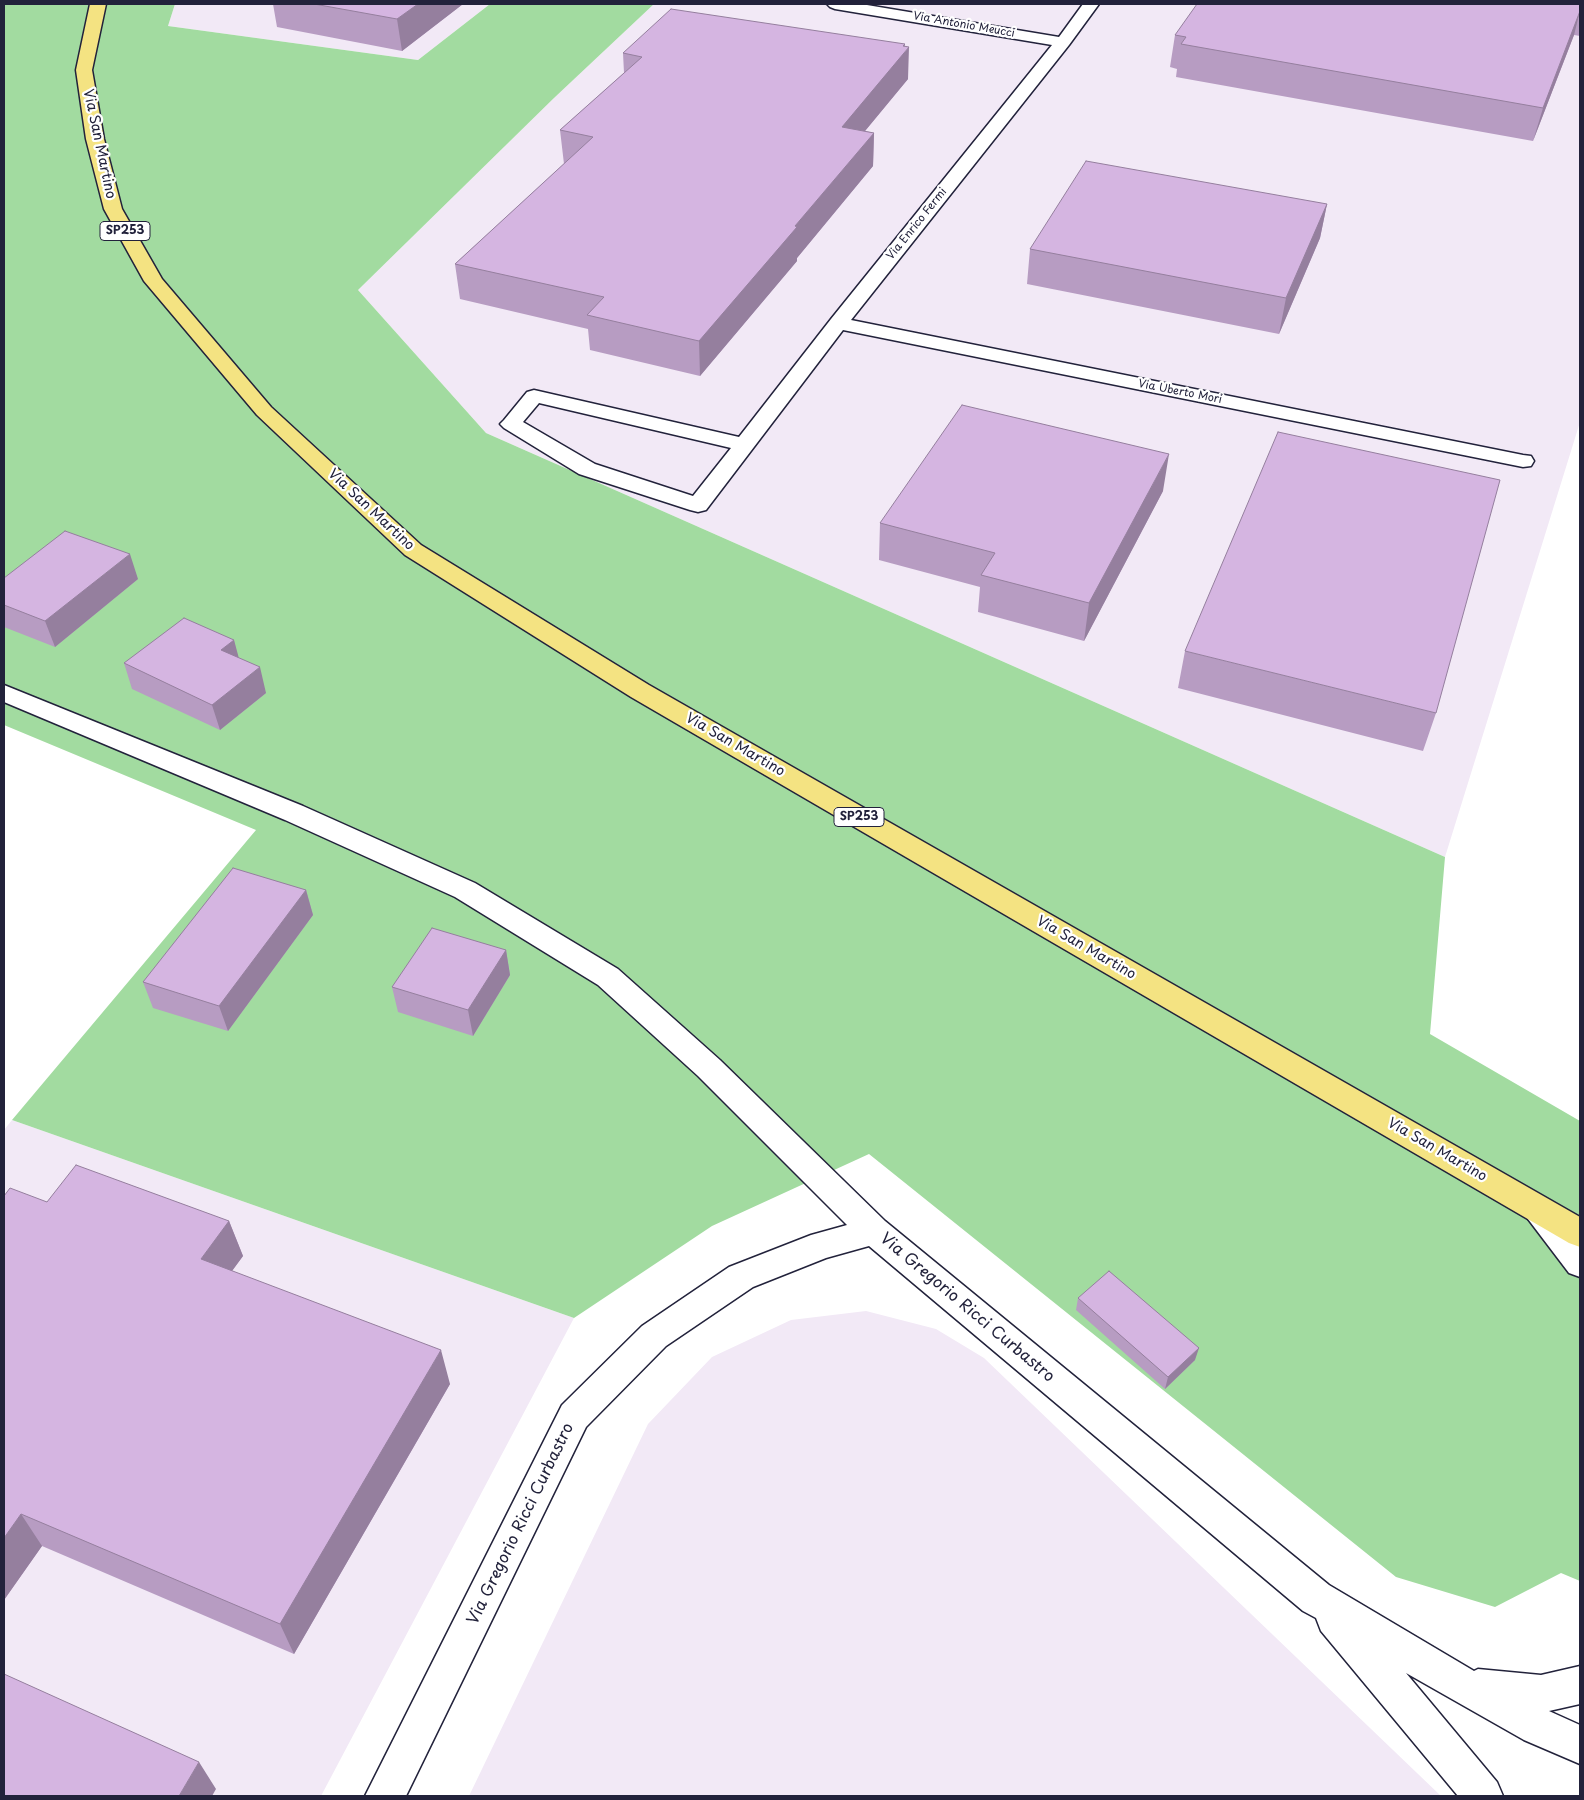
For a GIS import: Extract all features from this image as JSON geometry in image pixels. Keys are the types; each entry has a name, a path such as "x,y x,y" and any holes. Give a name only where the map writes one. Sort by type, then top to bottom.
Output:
{"main road":[{"name":"Via San Martino","path":"98,4 84,70 95,139 113,209 154,281 264,411 413,550 640,691 1580,1233"}],"street":[{"name":"Via Antonio Meucci","path":"835,4 1063,42"},
{"name":"Via Enrico Fermi","path":"744,445 534,396 511,424 587,469 698,505 838,323 1063,42 1091,4"},
{"name":"Via Uberto Mori","path":"838,323 1523,462"},
{"path":"4,693 294,813 466,890 608,977 709,1068 874,1231"},
{"path":"1538,1208 1580,1263"},
{"name":"Via Gregorio Ricci Curbastro","path":"385,1796 574,1416 654,1336 741,1277 822,1245 874,1231 1316,1598"},
{"path":"1316,1598 1464,1686 1538,1726 1580,1745"},
{"path":"1316,1598 1485,1791"},
{"path":"1464,1686 1541,1694 1580,1685"}],"shaded area":[{"path":"175,4 490,4 418,60 168,26"},
{"path":"654,4 1580,4 1580,422 1445,857 486,433 358,290 554,98"},
{"path":"12,1120 574,1318 321,1796 4,1796 4,1130"},
{"path":"866,1311 936,1329 984,1358 1441,1796 469,1796 648,1424 712,1357 791,1320"}],"green space":[{"path":"4,4 175,4 168,26 418,60 490,4 654,4 554,98 358,290 486,433 1445,857 1430,1034 1580,1121 1580,1581 1561,1573 1495,1607 1396,1577 869,1154 712,1226 574,1318 12,1120 256,830 4,725"}],"building":[{"path":"314,4 418,4 397,19"},
{"path":"1197,4 1580,4 1580,11 1543,108 1181,44 1186,37 1175,35"},
{"path":"671,9 905,44 903,46 909,47 842,127 874,133 795,226 797,227 699,341 587,315 604,297 455,264 593,137 560,130 642,57 623,53"},
{"path":"1086,161 1327,204 1286,298 1030,249"},
{"path":"962,405 1169,454 1089,603 981,575 995,553 880,523"},
{"path":"1278,432 1500,480 1436,713 1185,651"},
{"path":"65,531 130,554 45,621 4,605 4,578"},
{"path":"184,618 234,640 221,650 260,667 212,705 124,663"},
{"path":"233,868 306,890 219,1006 143,982"},
{"path":"432,928 506,950 468,1010 392,987"},
{"path":"76,1165 229,1221 201,1259 441,1350 280,1624 21,1514 4,1538 4,1196 10,1188 47,1202"},
{"path":"1109,1271 1199,1348 1168,1377 1078,1298"},
{"path":"4,1674 199,1762 179,1796 4,1796"}]}
